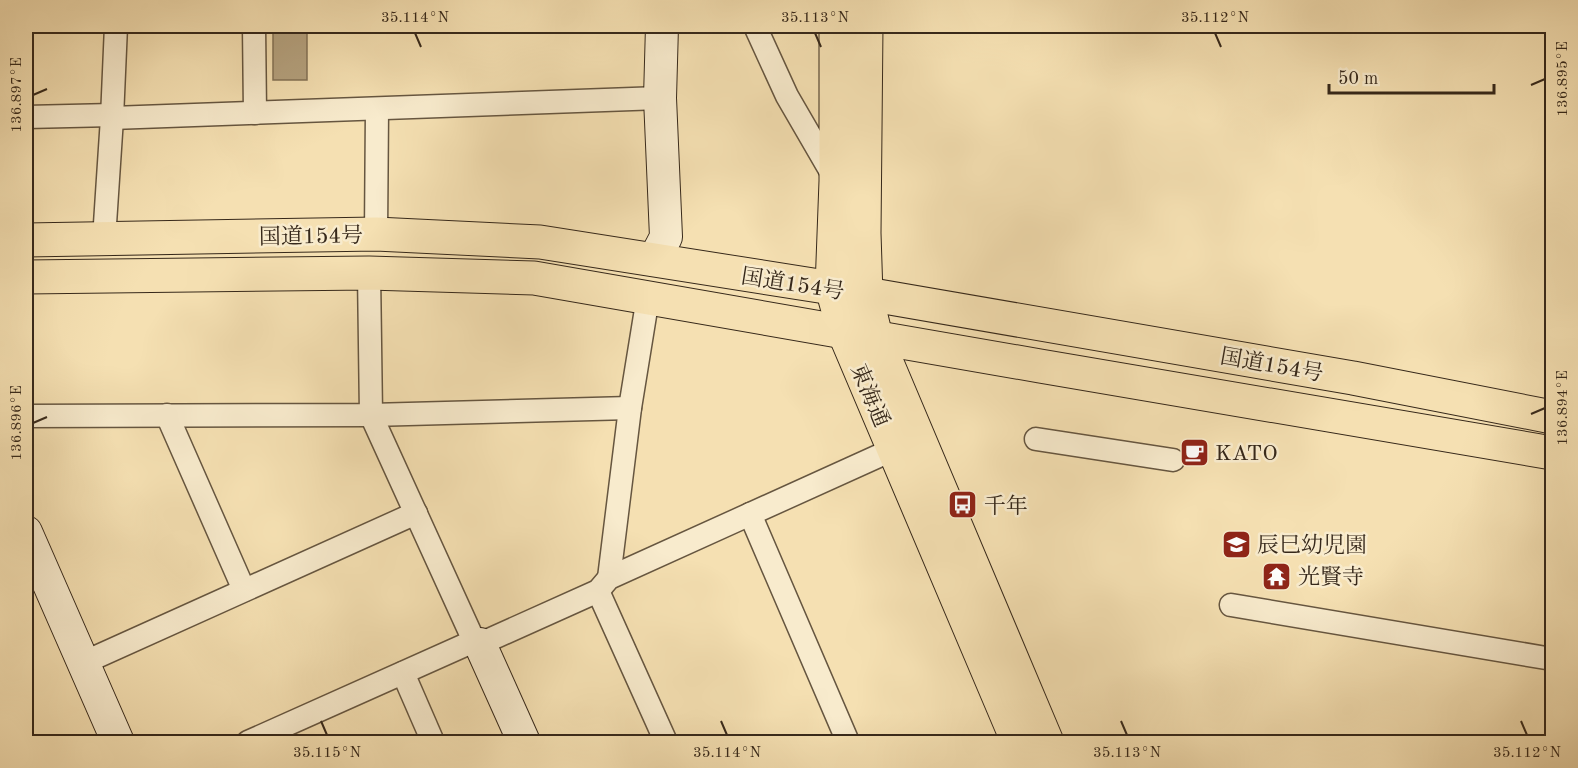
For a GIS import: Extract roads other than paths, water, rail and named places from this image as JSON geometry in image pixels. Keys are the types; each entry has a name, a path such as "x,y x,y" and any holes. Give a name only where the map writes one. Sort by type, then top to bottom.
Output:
{"main road":[{"name":"東海通","path":"836,26 836,181 832,288 860,334 1047,742"},
{"name":"東海通","path":"866,26 864,232 866,295 860,334 894,449 1018,742"},
{"name":"国道154号","path":"26,240 376,234 540,242 832,288 1353,378 1552,417"},
{"name":"国道154号","path":"26,277 369,273 534,278 1552,453"}],"street":[{"path":"104,240 113,117 116,26"},
{"path":"255,26 255,113"},
{"path":"654,260 666,237 660,98 662,26"},
{"path":"755,26 787,96 836,181"},
{"path":"26,117 255,113 660,98"},
{"path":"376,234 377,109"},
{"path":"369,273 371,415 524,742"},
{"path":"648,297 603,584 666,742"},
{"path":"26,416 371,415 630,408"},
{"path":"167,415 244,590"},
{"path":"1036,439 1173,460"},
{"path":"249,742 282,736 403,673 477,643 750,514 894,449"},
{"path":"83,663 416,513"},
{"path":"750,514 848,742"},
{"path":"26,532 118,742"},
{"path":"1231,605 1552,660"},
{"path":"403,673 433,742"}],"place":[{"name":"KATO","path":"1194,452"},
{"name":"千年","path":"963,505"},
{"name":"辰巳幼児園","path":"1236,544"},
{"name":"光賢寺","path":"1277,576"}]}
